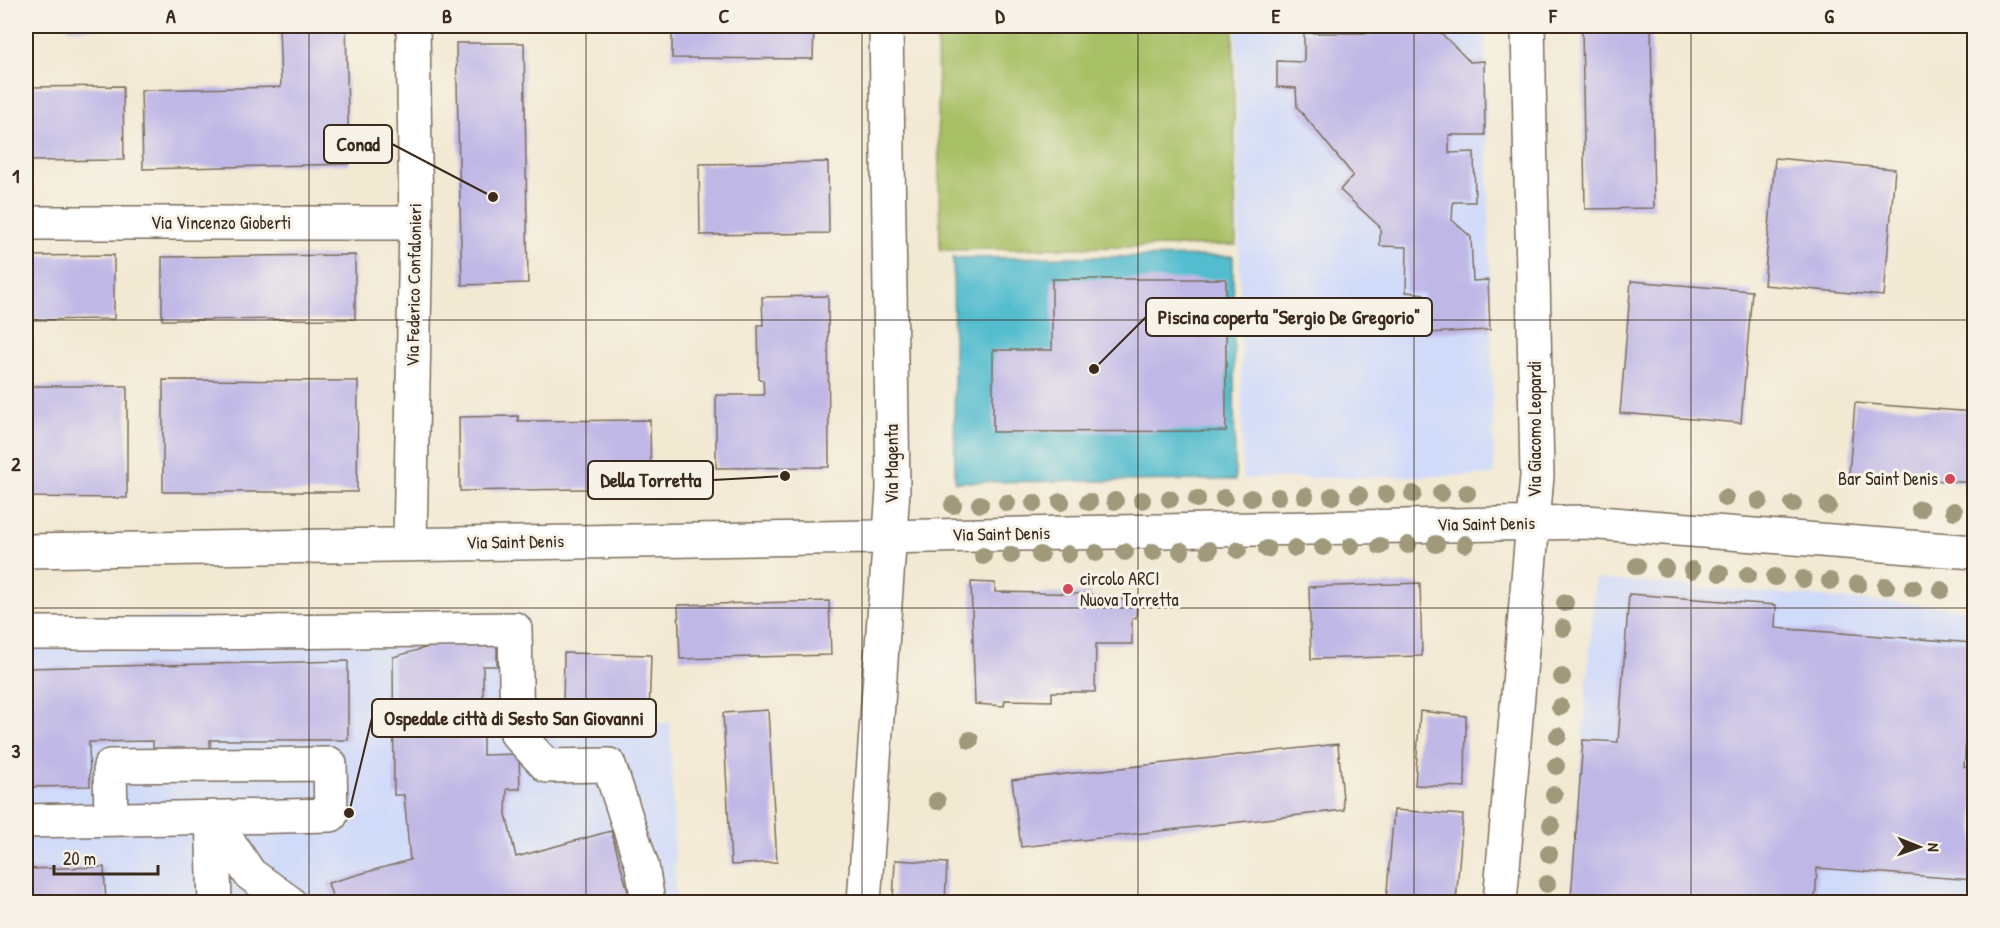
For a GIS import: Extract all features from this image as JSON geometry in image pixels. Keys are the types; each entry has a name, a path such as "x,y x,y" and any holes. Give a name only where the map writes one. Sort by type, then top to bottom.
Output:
{"street":[{"name":"Via Federico Confalonieri","path":"410,544 416,223 413,26"},
{"name":"Via Magenta","path":"864,903 893,490 886,26"},
{"name":"Via Giacomo Leopardi","path":"1500,903 1538,476 1528,26"},
{"name":"Via Vincenzo Gioberti","path":"26,223 416,223"},
{"name":"Via Saint Denis","path":"26,551 1586,522 1974,552"},
{"path":"26,633 515,629 517,734 547,766 609,765 642,866 648,903"},
{"path":"26,821 331,815 330,764 110,766 111,819"},
{"path":"212,817 215,903"},
{"path":"212,817 250,874 289,903"}],"shaded area":[{"path":"1236,26 1485,26 1494,475 1243,479"},
{"path":"1940,26 1974,26 1974,41"},
{"path":"1595,579 1974,609 1974,902 1570,902"},
{"path":"527,614 531,721 670,723 676,902 26,902 26,620"}],"green space":[{"path":"937,26 1233,26 1236,245 940,250"}],"water":[{"path":"1233,256 1235,480 955,482 953,258"}],"building":[{"path":"68,26 147,26 147,27 68,29"},
{"path":"279,26 346,26 349,164 143,169 141,90 281,87"},
{"path":"672,26 814,26 813,59 672,58"},
{"path":"1367,26 1440,26 1441,33 1470,62 1484,61 1485,135 1449,135 1449,153 1474,152 1475,202 1453,202 1452,220 1471,237 1473,281 1488,280 1490,330 1426,333 1424,294 1406,292 1407,247 1380,246 1380,227 1340,190 1353,175 1297,107 1296,88 1277,87 1277,61 1304,62 1304,33 1368,33"},
{"path":"1582,26 1651,26 1654,208 1585,209"},
{"path":"456,43 524,43 528,283 462,285"},
{"path":"123,86 124,160 26,161 26,87"},
{"path":"1775,158 1895,169 1884,296 1764,285"},
{"path":"828,162 829,233 700,235 699,164"},
{"path":"114,255 114,319 26,320 26,256"},
{"path":"355,255 355,319 162,320 162,257"},
{"path":"1052,279 1226,279 1226,431 993,432 993,350 1052,350"},
{"path":"1631,281 1752,291 1741,423 1620,413"},
{"path":"828,296 829,467 716,468 716,395 764,395 763,380 759,379 758,325 763,325 762,297"},
{"path":"163,380 358,381 357,492 163,492"},
{"path":"26,386 127,386 127,498 26,497"},
{"path":"1855,403 1974,412 1974,483 1849,474"},
{"path":"518,416 518,421 650,420 651,488 460,491 459,417"},
{"path":"971,582 995,583 995,592 1091,594 1091,598 1137,600 1136,618 1132,618 1132,644 1096,644 1095,692 1052,692 1052,701 1005,700 1004,706 975,704"},
{"path":"1420,583 1422,656 1311,659 1309,587"},
{"path":"1629,594 1776,605 1775,628 1973,643 1964,767 1974,768 1974,880 1817,868 1815,902 1627,902 1571,898 1583,740 1618,742"},
{"path":"829,601 831,655 680,659 678,605"},
{"path":"497,644 497,666 483,666 483,755 519,754 520,789 507,789 506,814 516,857 611,831 631,902 334,902 328,883 410,860 404,795 394,795 393,657 432,646"},
{"path":"564,653 651,655 649,716 613,715 613,708 563,707"},
{"path":"348,661 348,740 210,740 211,776 154,766 153,741 89,742 90,786 26,787 26,668"},
{"path":"768,710 777,862 731,865 723,713"},
{"path":"1420,711 1466,716 1465,787 1415,785"},
{"path":"1338,744 1344,810 1021,847 1012,780"},
{"path":"1394,810 1463,815 1456,902 1386,902"},
{"path":"895,860 947,863 945,902 893,902"},
{"path":"104,867 106,902 26,902 26,869"}],"place":[{"name":"Conad","path":"493,197"},
{"name":"Piscina coperta \"Sergio De Gregorio\"","path":"1094,369"},
{"name":"Della Torretta","path":"785,476"},
{"name":"Bar Saint Denis","path":"1950,479"},
{"name":"circolo ARCI Nuova Torretta","path":"1068,589"},
{"name":"Ospedale città di Sesto San Giovanni","path":"349,813"}]}
